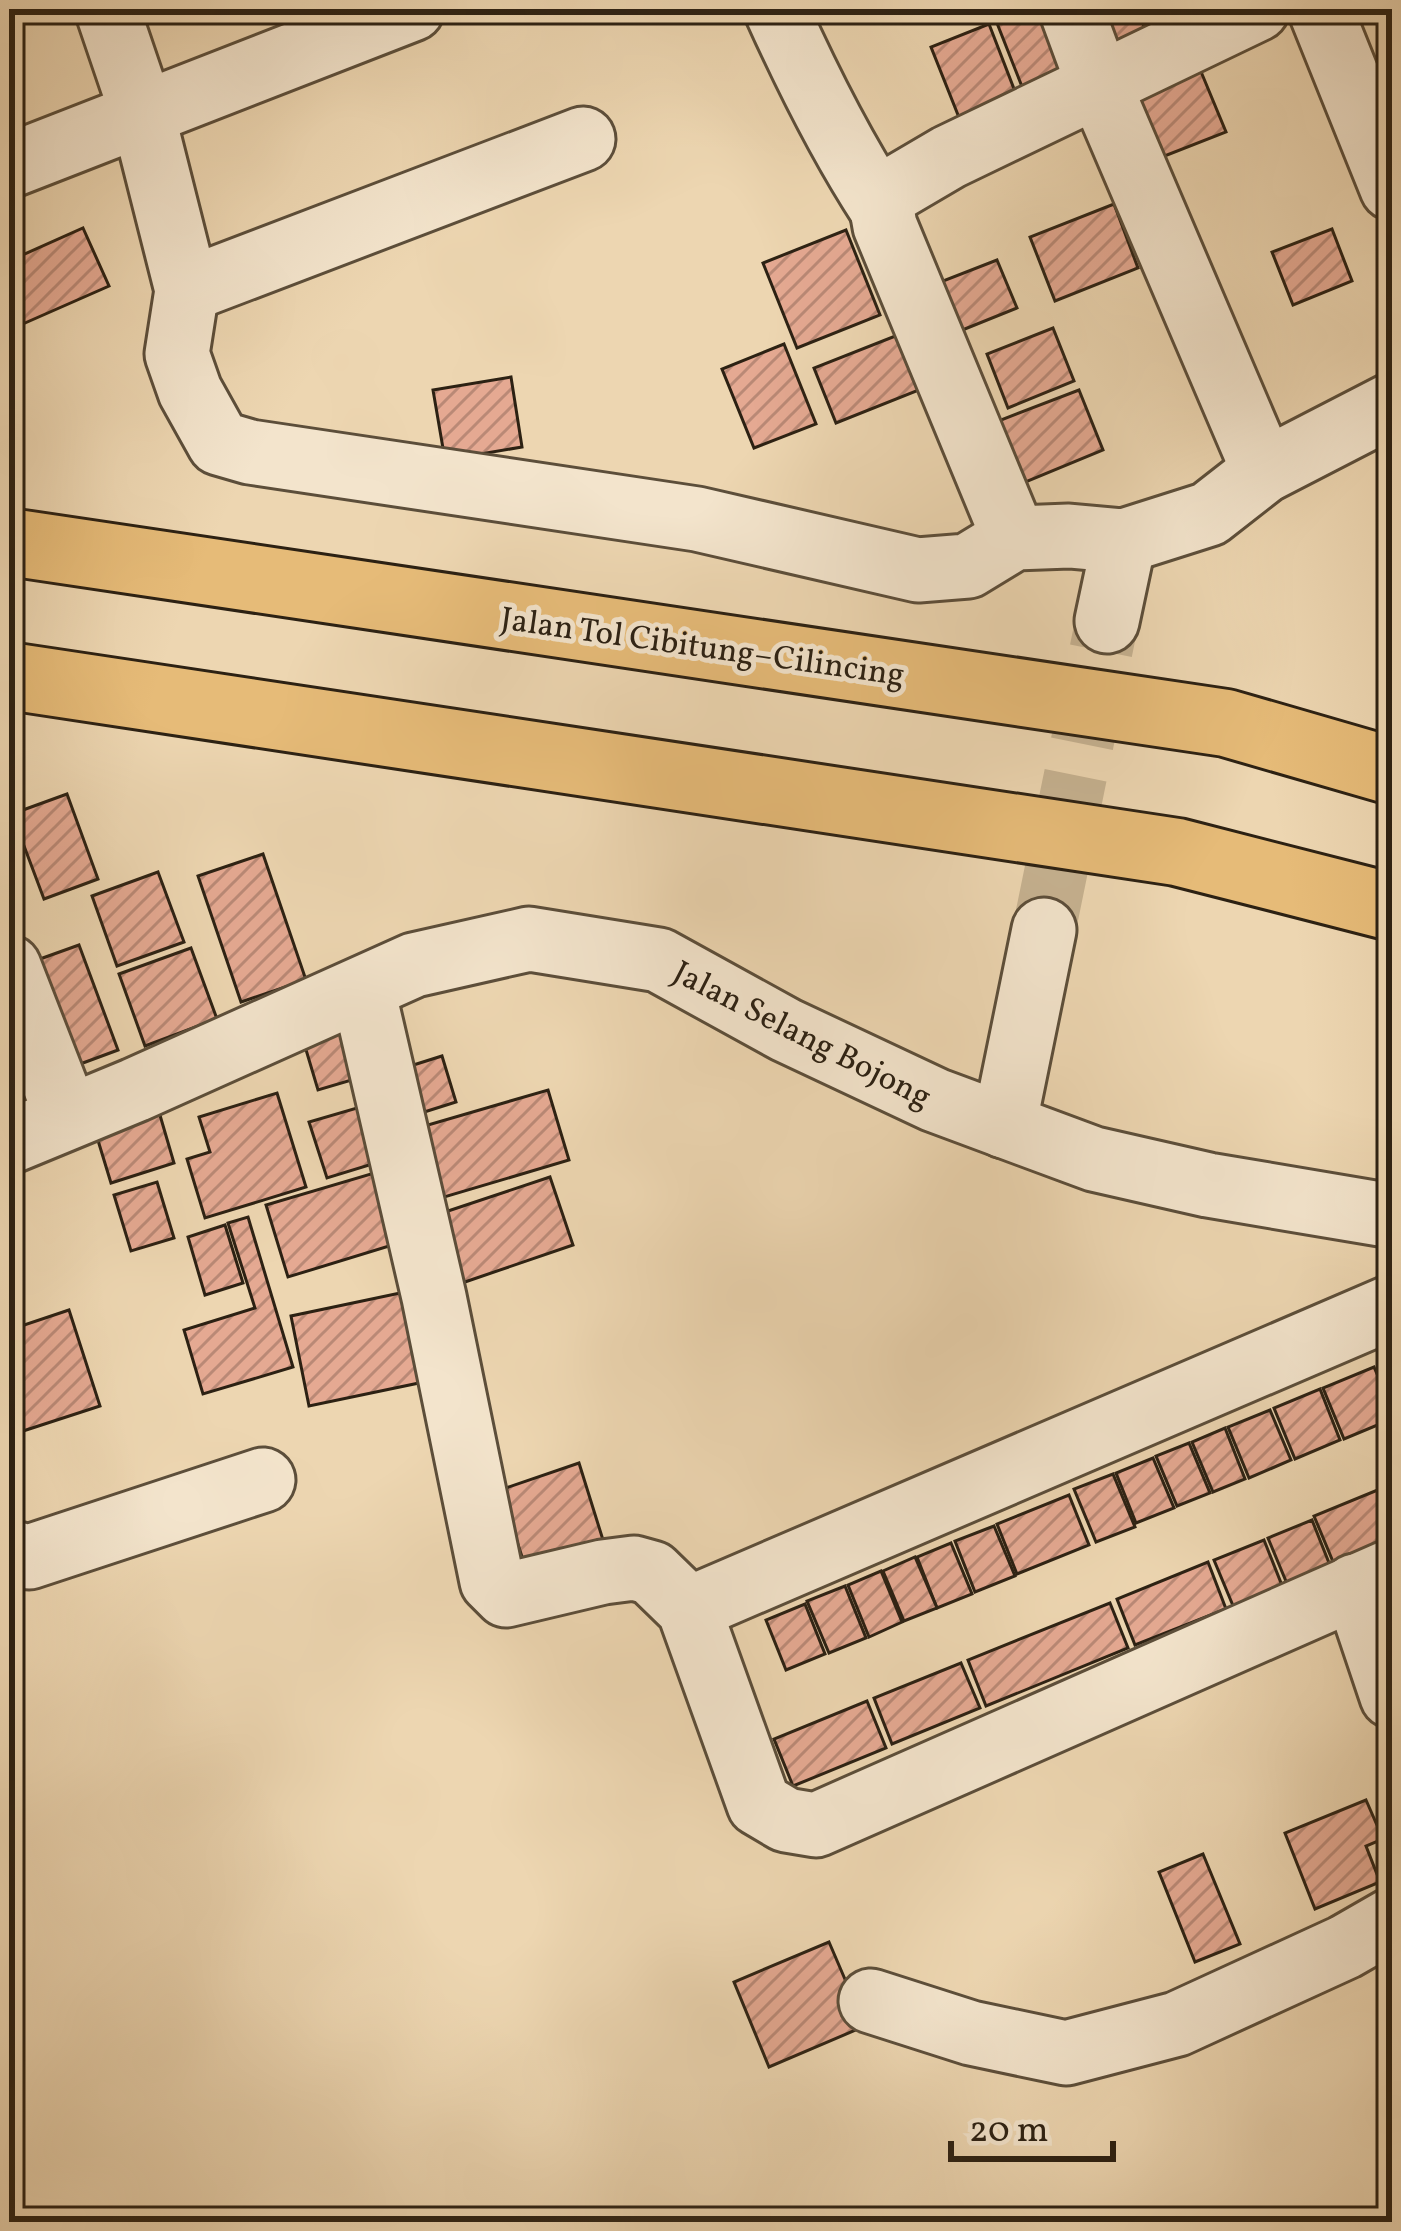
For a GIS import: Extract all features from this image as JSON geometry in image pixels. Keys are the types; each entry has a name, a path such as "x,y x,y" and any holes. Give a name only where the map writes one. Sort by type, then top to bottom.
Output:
{"highway":[{"name":"Jalan Tol Cibitung–Cilincing","path":"9,542 1226,723 1392,771"},
{"path":"9,676 1177,852 1392,907"}],"street":[{"path":"107,9 142,112 187,290 177,354 190,391 219,443 250,452 697,519 918,570 968,566 1014,538 1124,541 1209,514 1264,471 1392,405"},
{"path":"9,166 412,9"},
{"path":"776,9 831,123 882,208 885,226 1014,538"},
{"path":"1071,9 1264,471"},
{"path":"882,208 886,194 933,166 1257,9"},
{"path":"1320,9 1392,188"},
{"path":"187,290 583,139"},
{"path":"1108,621 1124,541"},
{"path":"1004,1126 1044,930"},
{"name":"Jalan Selang Bojong","path":"9,1142 364,991 414,965 530,939 659,960 786,1030 935,1100 1094,1159 1208,1185 1392,1216"},
{"path":"9,967 67,1116"},
{"path":"364,991 492,1581 506,1594 634,1568 652,1573 689,1610 759,1804 786,1820 816,1826 1374,1578 1392,1696"},
{"path":"689,1610 1392,1307"},
{"path":"9,1552 29,1557 262,1480"},
{"path":"871,2001 971,2033 1066,2053 1177,2024 1345,1948 1392,1920"}],"building":[{"path":"814,9 855,9 820,23"},
{"path":"1016,9 1046,9 1078,89 1030,107 995,18"},
{"path":"1083,9 1137,9 1146,32 1099,50"},
{"path":"1144,9 1178,9 1181,16 1151,27"},
{"path":"989,24 1021,107 964,130 931,47"},
{"path":"1197,62 1226,132 1139,166 1112,96"},
{"path":"1114,204 1138,268 1055,301 1030,237"},
{"path":"83,228 109,286 9,330 9,261"},
{"path":"1332,229 1352,281 1293,305 1272,252"},
{"path":"846,230 880,315 797,348 763,263"},
{"path":"997,260 1017,308 950,335 930,286"},
{"path":"1053,328 1074,381 1008,408 987,354"},
{"path":"908,331 929,386 836,423 814,368"},
{"path":"784,344 816,424 754,448 722,369"},
{"path":"511,377 522,447 445,460 433,390"},
{"path":"1079,390 1103,450 1013,487 988,425"},
{"path":"67,794 98,879 44,899 12,814"},
{"path":"263,854 306,980 241,1002 198,876"},
{"path":"158,872 184,942 117,966 92,896"},
{"path":"79,945 118,1050 64,1070 26,964"},
{"path":"191,948 217,1019 145,1046 119,974"},
{"path":"355,1017 372,1074 318,1090 301,1033"},
{"path":"442,1056 456,1102 402,1119 388,1073"},
{"path":"548,1090 569,1160 441,1198 421,1127"},
{"path":"277,1093 306,1187 205,1218 187,1159 210,1152 199,1117"},
{"path":"374,1103 392,1158 327,1178 309,1122"},
{"path":"157,1105 174,1163 111,1183 93,1124"},
{"path":"391,1168 412,1239 288,1277 266,1205"},
{"path":"550,1177 573,1245 462,1283 439,1214"},
{"path":"157,1182 174,1238 131,1251 114,1195"},
{"path":"248,1217 293,1367 203,1394 184,1330 255,1308 228,1223"},
{"path":"225,1225 243,1283 205,1295 188,1237"},
{"path":"419,1289 438,1379 309,1406 291,1316"},
{"path":"69,1310 100,1406 23,1431 9,1387 9,1330"},
{"path":"1392,1359 1392,1399 1378,1365"},
{"path":"1374,1367 1392,1419 1344,1439 1323,1388"},
{"path":"1320,1389 1340,1440 1295,1459 1274,1408"},
{"path":"1270,1410 1291,1460 1249,1478 1228,1427"},
{"path":"1225,1428 1245,1479 1213,1492 1192,1442"},
{"path":"1189,1443 1210,1493 1177,1506 1156,1456"},
{"path":"1153,1458 1174,1508 1136,1523 1116,1473"},
{"path":"579,1463 608,1556 530,1581 500,1490"},
{"path":"1113,1474 1135,1527 1096,1542 1074,1489"},
{"path":"1380,1489 1392,1518 1392,1541 1334,1564 1314,1516"},
{"path":"1069,1495 1089,1545 1017,1574 997,1524"},
{"path":"1312,1520 1331,1568 1288,1586 1268,1538"},
{"path":"994,1526 1015,1576 975,1592 955,1541"},
{"path":"1264,1540 1283,1588 1234,1608 1214,1560"},
{"path":"951,1543 972,1594 937,1608 917,1557"},
{"path":"915,1557 937,1608 904,1621 883,1571"},
{"path":"1208,1562 1226,1609 1135,1645 1117,1599"},
{"path":"881,1571 902,1622 869,1637 848,1585"},
{"path":"845,1586 866,1638 829,1653 807,1601"},
{"path":"1110,1603 1128,1648 986,1706 968,1660"},
{"path":"805,1604 825,1654 786,1670 766,1620"},
{"path":"961,1663 980,1708 892,1744 874,1698"},
{"path":"867,1701 886,1748 793,1786 774,1739"},
{"path":"1366,1800 1383,1839 1366,1846 1380,1882 1315,1909 1285,1833"},
{"path":"1203,1854 1240,1944 1195,1962 1159,1872"},
{"path":"829,1942 865,2026 769,2067 734,1982"}],"tunnel":[{"path":"1044,930 1107,621"}]}
